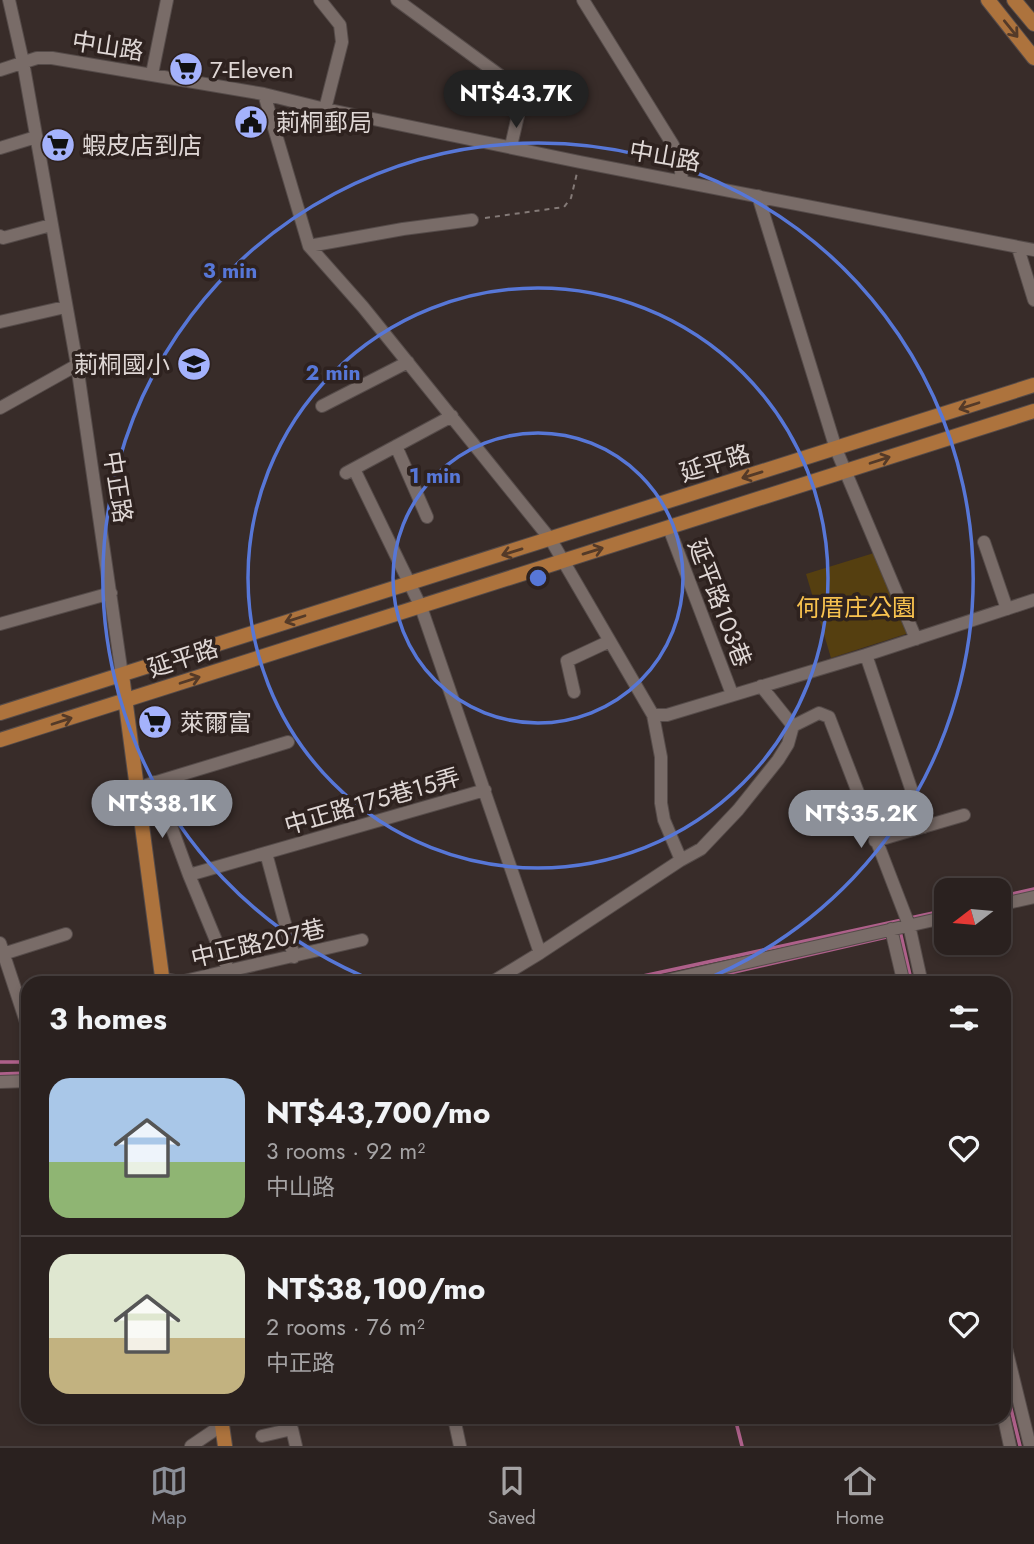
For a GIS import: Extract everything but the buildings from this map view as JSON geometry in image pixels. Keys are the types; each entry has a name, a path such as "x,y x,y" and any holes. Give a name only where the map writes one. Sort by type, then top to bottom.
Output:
{"main road":[{"path":"988,0 1034,58"},
{"path":"1014,0 1034,24"},
{"name":"延平路","path":"0,713 1034,385"},
{"name":"延平路","path":"0,740 1034,411"},
{"name":"中正路","path":"122,674 162,976"},
{"path":"222,1424 225,1446"}],"street":[{"name":"中正路","path":"9,0 23,62 77,365 122,674"},
{"path":"152,74 167,0"},
{"path":"320,0 340,25 342,42 325,109"},
{"path":"397,0 502,77 520,107 511,146"},
{"path":"583,0 673,145 680,163 682,180"},
{"name":"中山路","path":"0,70 37,58 52,58 152,74 264,94 580,162 1034,250"},
{"path":"264,94 309,246 408,362 551,540 653,715 661,757 661,803 664,820 681,860"},
{"path":"0,148 36,137"},
{"path":"758,196 836,449 916,639"},
{"path":"309,246 472,220"},
{"path":"0,236 3,238 51,225"},
{"path":"1018,248 1034,300"},
{"path":"0,322 65,307"},
{"path":"323,406 408,362"},
{"path":"0,408 77,365"},
{"path":"452,416 350,471 421,607 540,953"},
{"path":"396,446 427,517"},
{"name":"延平路103巷","path":"669,528 732,694"},
{"path":"984,542 1007,609"},
{"path":"0,624 111,593"},
{"path":"653,715 667,715 866,655 1034,600"},
{"path":"574,692 567,661 610,641"},
{"path":"866,655 924,827"},
{"path":"761,686 793,726"},
{"path":"502,976 701,849 738,810 778,760 788,744 793,726 819,713 829,717 909,925 920,976"},
{"path":"137,788 288,742"},
{"path":"155,782 189,876 231,976"},
{"name":"中正路175巷15弄","path":"189,876 485,790"},
{"path":"875,842 964,815"},
{"path":"266,853 294,957"},
{"path":"1012,902 1034,897"},
{"path":"686,976 934,920"},
{"path":"891,929 902,976"},
{"path":"21,993 2,948 66,934"},
{"name":"中正路207巷","path":"204,976 362,940"},
{"path":"0,1082 21,1081"},
{"path":"1011,1369 1030,1446"},
{"path":"191,1446 218,1424"},
{"path":"455,1424 460,1446"},
{"path":"1005,1424 1010,1446"},
{"path":"262,1436 292,1429 296,1446"}],"path":[{"path":"472,220 564,207 571,198 580,162"}],"green space":[{"name":"何厝庄公園","path":"874,553 909,633 831,658 806,574"}],"waterway":[{"path":"1012,894 1034,889"},
{"path":"910,918 934,913"},
{"path":"643,976 902,920"},
{"path":"900,931 910,976"},
{"path":"717,976 891,936"},
{"path":"0,1062 21,1062"},
{"path":"0,1074 21,1073"},
{"path":"1011,1409 1020,1446"},
{"path":"736,1424 742,1446"}],"place":[{"name":"7-Eleven","path":"186,69"},
{"name":"莿桐郵局","path":"251,122"},
{"name":"蝦皮店到店","path":"58,145"},
{"name":"莿桐國小","path":"194,364"},
{"name":"萊爾富","path":"155,722"}]}
